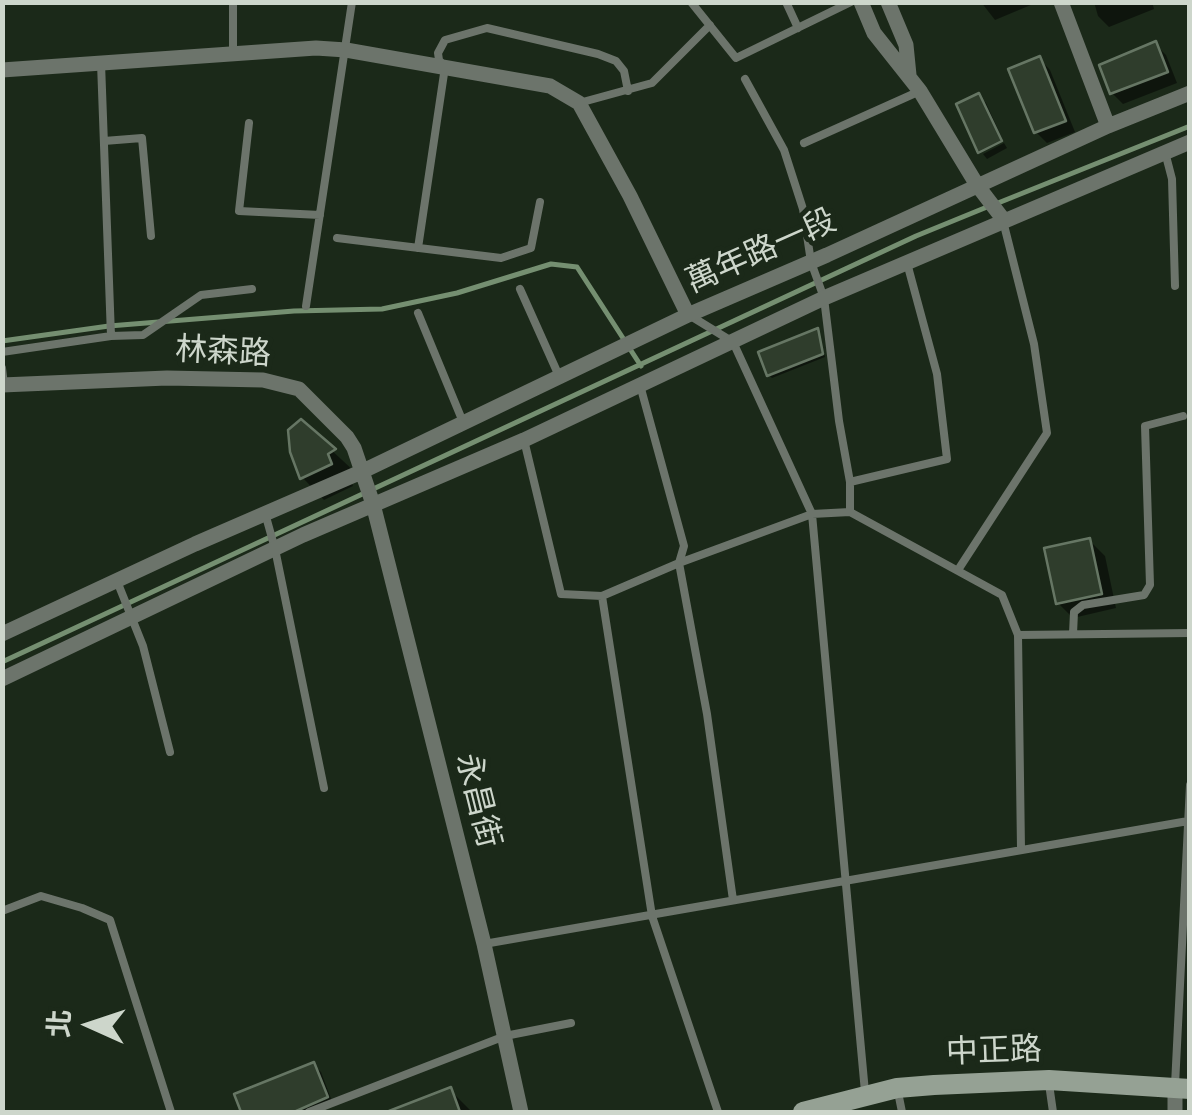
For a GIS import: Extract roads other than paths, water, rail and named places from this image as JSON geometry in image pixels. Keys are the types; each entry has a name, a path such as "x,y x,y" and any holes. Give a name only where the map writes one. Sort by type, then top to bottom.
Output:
{"street":[{"path":"861,2 874,32 915,85 977,185 1003,219"},
{"path":"888,2 906,45 915,85"},
{"path":"1061,2 1108,126"},
{"path":"2,70 316,48 550,86 578,103 630,196 688,315"},
{"name":"萬年路一段","path":"2,634 361,472 688,315 1190,93"},
{"name":"萬年路一段","path":"2,679 275,549 524,440 824,298 1190,142"},
{"name":"林森路","path":"3,385 167,378 263,380 299,388 354,448 373,504"},
{"name":"永昌街","path":"373,504 484,944 521,1112"},
{"name":"中正路","path":"803,1112 897,1088 1048,1080 1182,1088"},
{"path":"1175,1112 1182,1088"}],"lane":[{"path":"233,2 233,54"},
{"path":"306,306 352,2"},
{"path":"691,2 736,58 851,2"},
{"path":"786,2 798,28"},
{"path":"578,103 652,83 710,25"},
{"path":"418,248 445,67 438,60 438,53 445,40 487,28 598,54 616,61 624,71 628,91"},
{"path":"101,63 111,336"},
{"path":"745,79 784,150 804,209 812,262 824,298 850,482 850,512"},
{"path":"804,143 915,85"},
{"path":"249,124 239,211 320,215"},
{"path":"104,142 142,138 150,236"},
{"path":"1165,152 1172,180 1174,286"},
{"path":"337,238 501,258 530,248 540,202"},
{"path":"958,570 1047,432 1034,344 1003,219"},
{"path":"850,482 947,459 938,374 907,264"},
{"path":"2,352 143,335 201,295 252,289"},
{"path":"520,289 560,378"},
{"path":"418,314 463,422"},
{"path":"688,315 733,342 812,514 865,1096"},
{"path":"2,368 3,385"},
{"path":"640,385 684,546 679,563 707,714 733,900"},
{"path":"1073,634 1074,612 1083,605 1144,595 1150,585 1144,426 1183,416"},
{"path":"524,440 561,594 602,596 812,514 850,512 1002,595 1018,635 1021,849"},
{"path":"265,513 324,788"},
{"path":"116,580 134,618 170,752"},
{"path":"602,596 652,916 718,1112"},
{"path":"1018,635 1190,633"},
{"path":"1182,1088 1190,784"},
{"path":"484,944 1188,821"},
{"path":"2,911 41,896 110,920 171,1112"},
{"path":"309,1112 505,1036 571,1023"},
{"path":"1048,1080 1052,1112"},
{"path":"897,1088 902,1112"}],"waterway":[{"path":"998,203 1190,126"},
{"path":"2,662 916,236 987,207"},
{"path":"2,341 109,326 294,311 382,309 457,293 551,264 577,267 641,366"}]}
